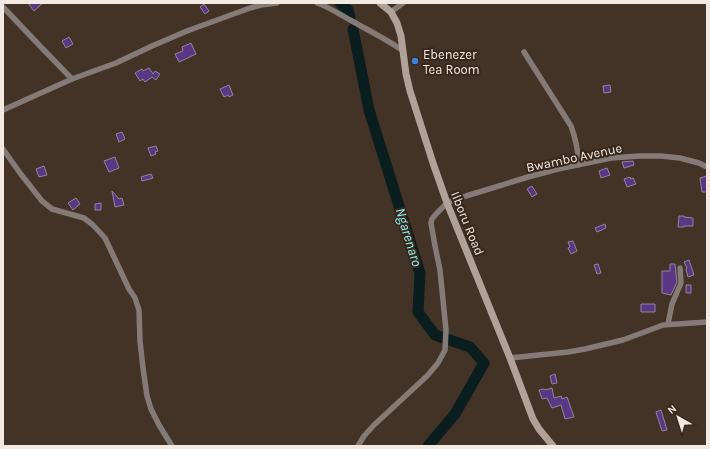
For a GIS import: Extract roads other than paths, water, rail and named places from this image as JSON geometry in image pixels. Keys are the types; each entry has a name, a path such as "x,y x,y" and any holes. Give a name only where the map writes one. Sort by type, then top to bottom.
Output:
{"street":[{"path":"3,110 72,79 116,63 187,31 250,8 277,3"},
{"path":"317,3 324,5 402,50"},
{"name":"Ilboru Road","path":"380,3 391,12 397,23 401,36 402,50 410,91 447,203 533,419 539,430 552,446"},
{"path":"391,12 403,3"},
{"path":"3,7 72,79"},
{"path":"524,52 571,126 577,148 579,165"},
{"path":"3,149 20,174 42,201 52,209 84,218 105,238 129,289 135,298 139,310 143,368 147,396 151,409 159,425 172,446"},
{"name":"Bwambo Avenue","path":"447,203 528,177 597,160 623,156 661,156 680,158 699,163 707,167"},
{"path":"358,446 364,436 427,376 438,363 445,350 446,330 440,270 431,223 432,219 447,203"},
{"path":"668,324 672,304 681,284 680,268"},
{"path":"510,358 585,349 622,340 668,324 707,322"}],"waterway":[{"path":"340,3 348,10 350,17"},
{"name":"Ngarenaro","path":"353,29 369,110 420,273 418,312 435,335 470,347 484,363 455,414 428,446"}],"place":[{"name":"Ebenezer Tea Room","path":"415,61"}]}
